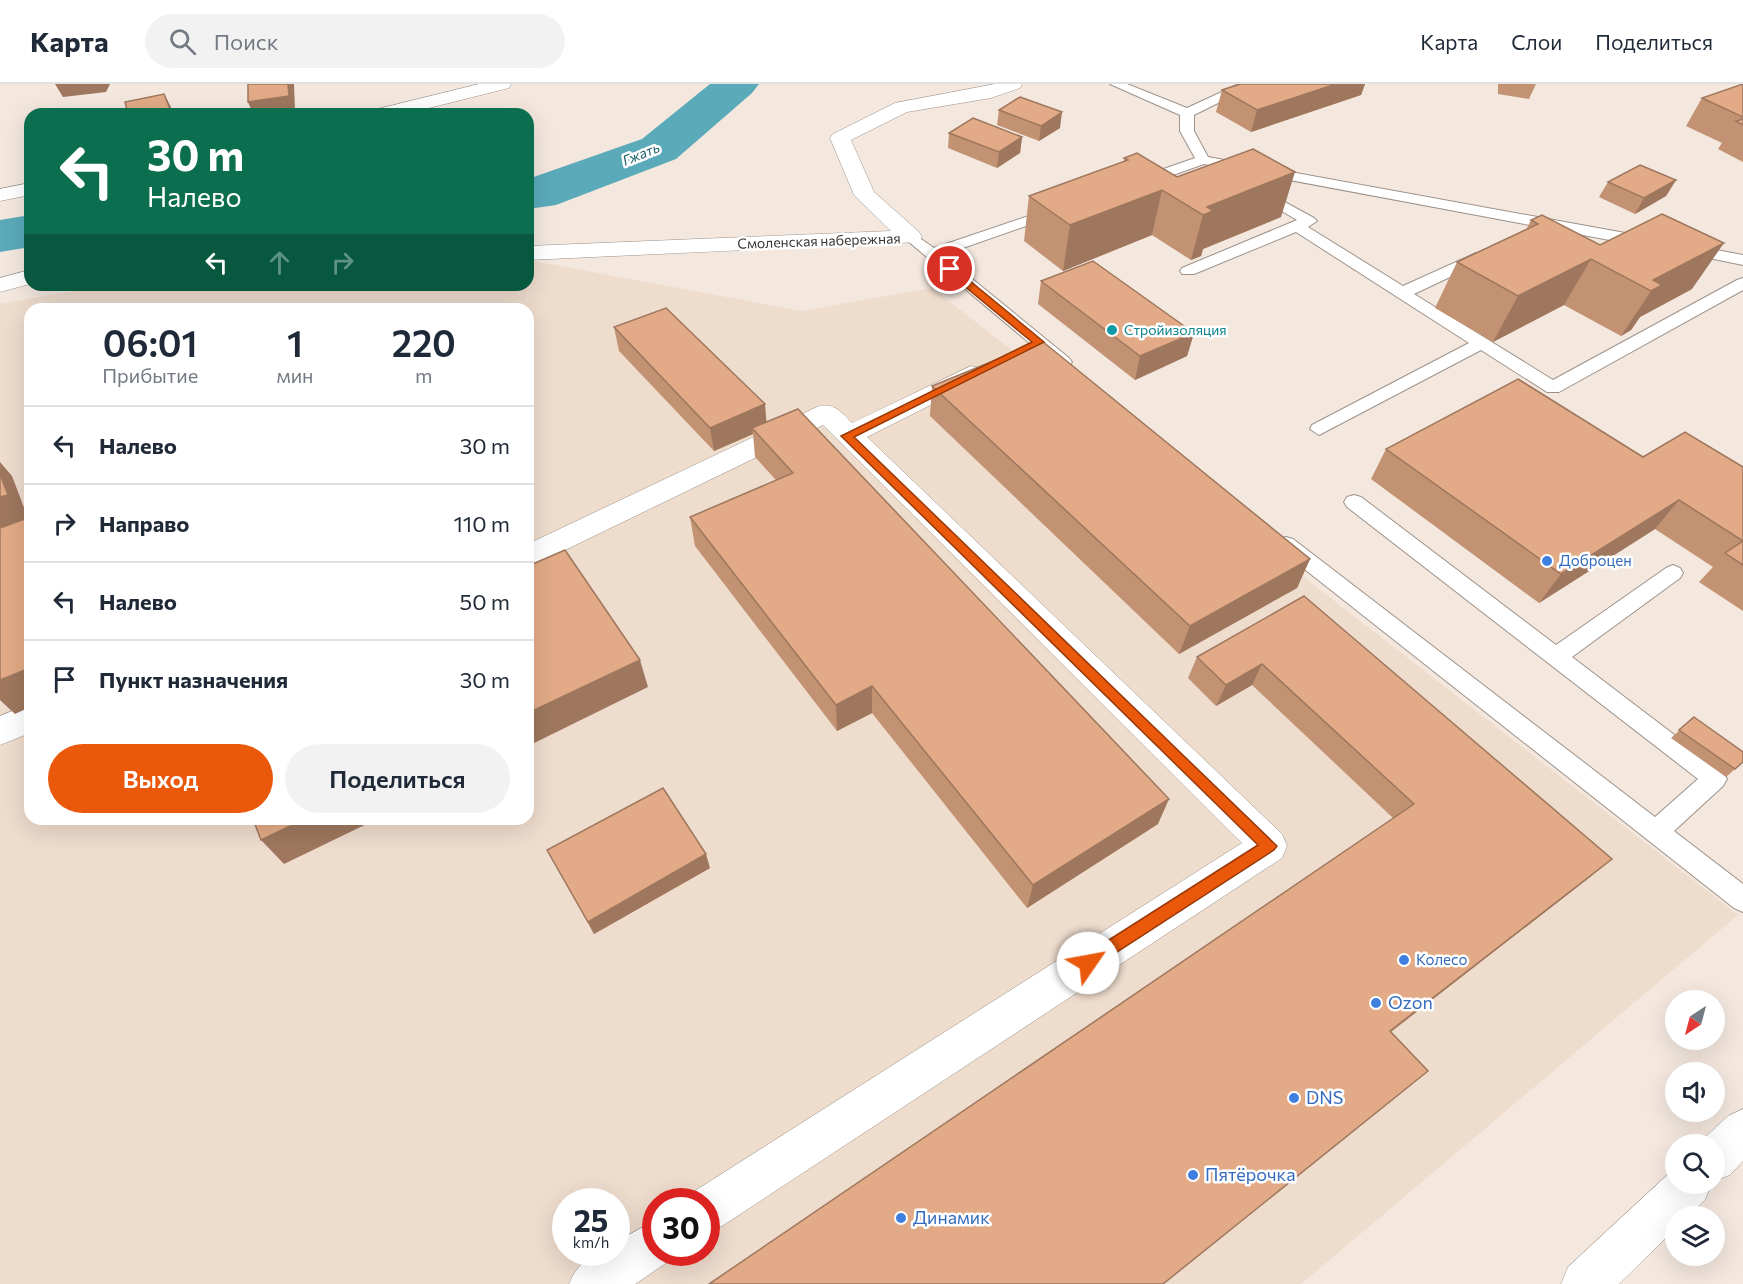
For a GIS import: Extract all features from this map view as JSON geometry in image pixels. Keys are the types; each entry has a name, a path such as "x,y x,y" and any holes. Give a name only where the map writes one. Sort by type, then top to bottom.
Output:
{"street":[{"path":"405,108 502,84"},
{"name":"Смоленская набережная","path":"911,237 865,195 840,138 902,108 991,92 1013,84"},
{"path":"0,195 24,190"},
{"name":"Смоленская набережная","path":"534,253 911,237"},
{"path":"0,285 24,279"},
{"path":"847,436 994,363"},
{"path":"534,554 826,413 1269,846 720,1201"},
{"path":"0,731 24,721"},
{"path":"1725,1148 1743,1131"},
{"path":"1585,1284 1679,1194"},
{"path":"592,1284 642,1252"}],"lane":[{"path":"1116,84 1187,113 1250,84"},
{"path":"1187,113 1187,131 1203,160 1309,221 1188,271"},
{"path":"1124,187 1203,160 1743,260"},
{"path":"932,254 1067,207"},
{"path":"1531,234 1552,225"},
{"path":"1297,226 1553,388 1743,283"},
{"path":"911,237 1031,346 1076,373"},
{"path":"1402,293 1498,249"},
{"path":"1319,429 1481,343"},
{"path":"1354,502 1715,779 1656,832"},
{"path":"1268,530 1743,900"},
{"path":"1556,657 1672,573"}],"shaded area":[{"path":"534,261 801,311 932,288 1738,915 1301,1284 0,1284 0,304 73,291 534,291"}],"building":[{"path":"248,84 288,84 289,96 248,102"},
{"path":"1240,84 1336,84 1257,110 1222,90"},
{"path":"1743,84 1743,117 1702,98"},
{"path":"164,94 170,108 126,108 125,102"},
{"path":"1020,97 1062,112 1041,126 999,110"},
{"path":"973,118 1022,137 999,152 949,133"},
{"path":"1253,149 1295,172 1207,207 1213,211 1203,215 1162,190 1070,225 1029,196 1128,160 1124,158 1137,153 1177,177"},
{"path":"1640,165 1676,180 1644,198 1608,182"},
{"path":"1662,214 1724,243 1653,280 1662,285 1651,291 1591,259 1518,296 1457,262 1538,224 1531,220 1542,215 1600,245"},
{"path":"1093,261 1194,333 1140,356 1041,281"},
{"path":"666,308 765,404 710,428 614,327"},
{"path":"1042,341 1310,559 1190,626 932,386"},
{"path":"1518,379 1643,457 1685,432 1743,467 1743,541 1679,500 1561,574 1386,449"},
{"path":"798,409 1169,799 1033,885 872,686 836,705 690,517 793,473 752,428"},
{"path":"0,474 8,495 0,497"},
{"path":"24,519 24,670 0,680 0,528"},
{"path":"1743,541 1743,565 1725,553"},
{"path":"565,550 640,660 534,710 534,563"},
{"path":"1304,596 1612,859 1390,1031 1428,1071 1163,1284 709,1284 1414,804 1262,664 1226,685 1197,657"},
{"path":"1694,717 1743,752 1743,762 1735,769 1679,730"},
{"path":"663,788 706,854 588,922 547,850"},
{"path":"255,825 292,825 261,840"}],"waterway":[{"name":"Гжать","path":"534,194 659,149 737,84"},
{"name":"Гжать","path":"0,236 24,232"}],"place":[{"name":"Стройизоляция","path":"1112,330"},
{"name":"Доброцен","path":"1547,561"},
{"name":"Колесо","path":"1404,960"},
{"name":"Ozon","path":"1376,1003"},
{"name":"DNS","path":"1294,1098"},
{"name":"Пятёрочка","path":"1193,1175"},
{"name":"Динамик","path":"901,1218"}],"route":[{"path":"950,269 1039,342 847,436 1269,846 1088,963"}]}
